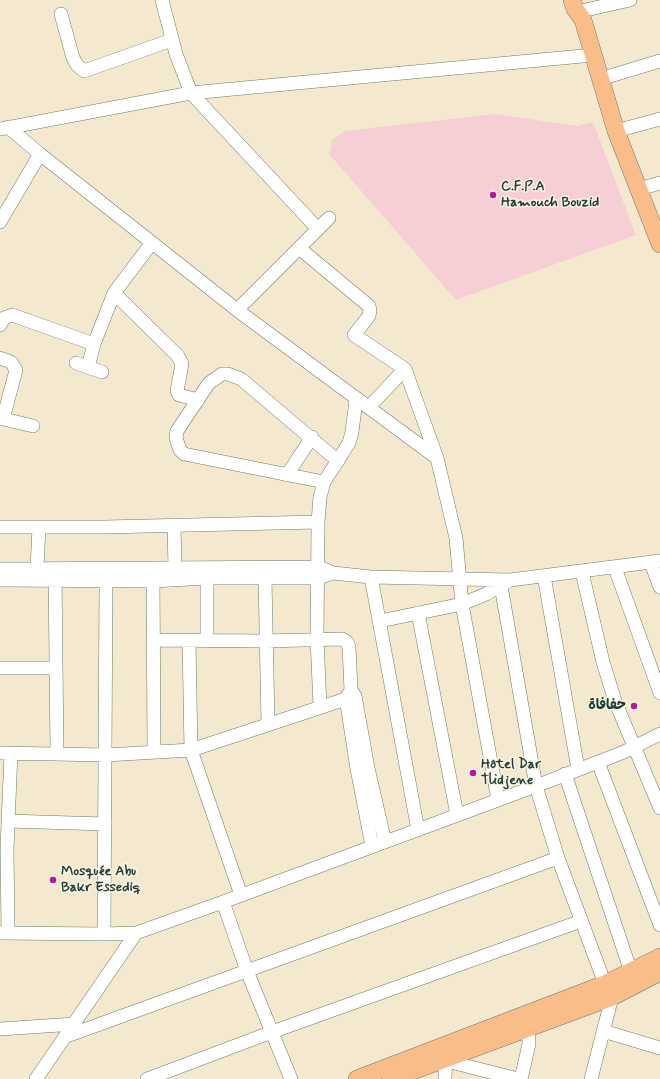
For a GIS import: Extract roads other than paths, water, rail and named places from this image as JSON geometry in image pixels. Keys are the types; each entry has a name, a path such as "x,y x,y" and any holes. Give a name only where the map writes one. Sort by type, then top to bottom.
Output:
{"main road":[{"path":"580,9 616,131 660,244"},
{"path":"357,1079 446,1056 528,1029 609,991 631,972 660,957"},
{"path":"392,1079 446,1056 660,972"}],"street":[{"path":"162,0 172,40 191,93 318,229"},
{"path":"580,9 630,0"},
{"path":"61,14 73,58 77,65 84,71 172,40"},
{"path":"4,128 191,93 593,55"},
{"path":"600,79 660,61"},
{"path":"616,131 660,119"},
{"path":"4,128 40,154 151,244 237,310 356,400 369,407 437,458"},
{"path":"0,222 40,154"},
{"path":"639,188 660,183"},
{"path":"237,310 329,218"},
{"path":"102,372 82,365 94,344 114,292 151,244"},
{"path":"299,248 369,306 369,316 354,335 405,369 437,458 456,538 462,604 498,800"},
{"path":"114,292 178,356 182,364 177,392 179,395 198,400"},
{"path":"0,325 4,318 12,315 94,344"},
{"path":"0,358 11,362 16,370 1,419 33,426"},
{"path":"369,407 405,369"},
{"path":"324,482 184,454 180,450 176,438 177,431 209,383 222,374 235,375 338,460"},
{"path":"320,706 317,639 319,572 318,522 320,498 324,482 345,451 352,432 356,400"},
{"path":"287,475 312,437"},
{"path":"0,527 318,522"},
{"path":"174,525 175,568"},
{"path":"37,569 39,527"},
{"path":"0,580 55,574 319,572 371,577 506,583 544,576 656,562 660,587"},
{"path":"0,569 37,569 55,574 106,580 153,574 175,568 265,579 319,572"},
{"path":"615,568 660,693"},
{"path":"582,572 611,688 624,722 636,746 660,808"},
{"path":"207,573 207,641"},
{"path":"55,574 57,753"},
{"path":"153,574 154,752"},
{"path":"544,576 578,769"},
{"path":"371,577 418,830"},
{"path":"265,579 265,642 268,723"},
{"path":"104,934 106,580"},
{"path":"380,621 462,604 506,583"},
{"path":"506,583 536,786 558,858 609,991 603,1031 591,1079"},
{"path":"418,613 457,815"},
{"path":"153,640 265,642 317,639 342,640 348,644 357,769 372,846"},
{"path":"190,641 191,750 241,895"},
{"path":"0,668 56,668"},
{"path":"351,695 191,750 106,755 6,753 8,821 3,848 4,933 136,933 536,786 598,762 660,734"},
{"path":"351,695 385,842"},
{"path":"598,762 660,925"},
{"path":"566,774 631,972"},
{"path":"8,821 104,824"},
{"path":"67,1036 558,858"},
{"path":"223,902 247,971 291,1079"},
{"path":"147,1079 272,1032 581,921"},
{"path":"36,1079 67,1036 136,933"},
{"path":"0,1029 75,1024"},
{"path":"445,1079 446,1056 520,1079 529,1044 528,1029"},
{"path":"603,1031 660,1048"}],"place":[{"name":"C.F.P.A Hamouch Bouzid","path":"493,195"},
{"name":"حفافاة","path":"634,706"},
{"name":"Hôtel Dar Tlidjene","path":"473,773"},
{"name":"Mosquée Abu Bakr Essediq","path":"53,880"}]}
